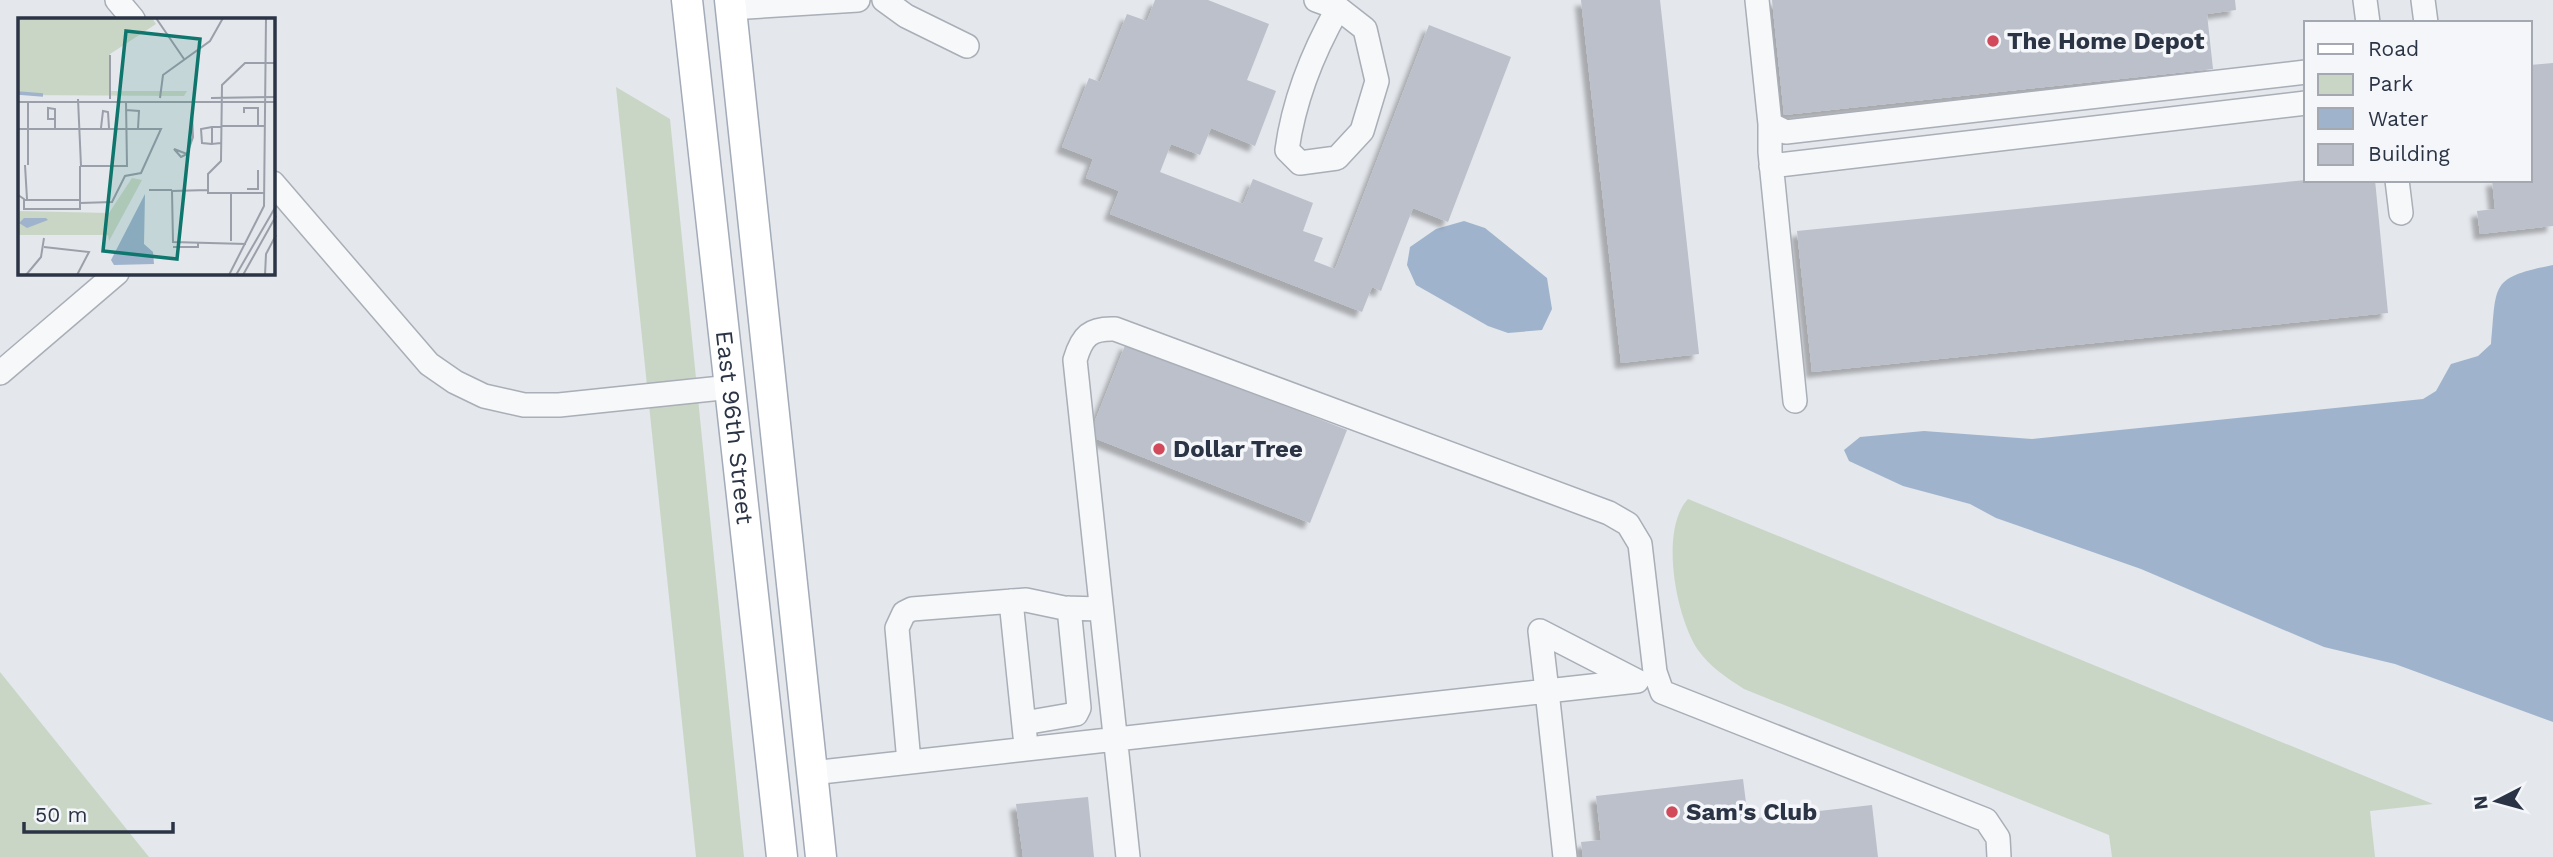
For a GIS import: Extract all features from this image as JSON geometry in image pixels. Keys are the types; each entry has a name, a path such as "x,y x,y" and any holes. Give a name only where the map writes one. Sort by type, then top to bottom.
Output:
{"main road":[{"name":"East 96th Street","path":"687,0 782,857"},
{"name":"East 96th Street","path":"723,3 821,857"},
{"path":"731,387 748,388 755,401 770,527 794,612"}],"lane":[{"path":"117,0 132,18"},
{"path":"723,3 858,0"},
{"path":"884,0 906,16 967,46"},
{"path":"1316,0 1338,8 1365,29 1377,80 1362,131 1338,158 1300,163 1287,150 1292,118 1320,40 1338,8"},
{"path":"1757,0 1778,128 1770,159 1795,401"},
{"path":"2365,0 2368,21"},
{"path":"2423,0 2426,21"},
{"path":"1778,128 2304,72"},
{"path":"1770,159 2304,103"},
{"path":"2397,182 2401,213"},
{"path":"275,185 429,364 454,382 484,396 541,406 731,387"},
{"path":"0,373 115,275"},
{"path":"1128,857 1075,359 1081,340 1096,328 1115,329 1609,513 1628,524 1640,544 1655,672 1662,692"},
{"path":"909,762 899,619 912,609 1026,600 1069,608 1101,609"},
{"path":"1011,601 1026,750"},
{"path":"1024,723 1076,714 1079,708 1069,608"},
{"path":"1565,857 1540,631 1662,692 1986,820 1998,838 1999,857"},
{"path":"812,773 1637,681"}],"green space":[{"path":"616,87 670,119 744,857 696,857"},
{"path":"1688,499 2433,804 2370,811 2375,857 2112,857 2109,835 1744,689 1713,667 1698,650 1690,635 1683,617 1674,574 1674,531 1679,513"},
{"path":"0,672 149,857 0,857"}],"water":[{"path":"1464,221 1485,228 1547,278 1552,309 1542,330 1508,333 1488,326 1416,285 1407,265 1410,247 1436,229"},
{"path":"2553,265 2553,722 2395,664 2324,647 2141,569 1996,518 1970,504 1903,486 1849,461 1844,450 1860,437 1924,431 2032,439 2423,399 2436,391 2451,364 2478,356 2491,344 2494,308 2500,287 2517,274"}],"building":[{"path":"1155,0 1208,0 1269,24 1247,80 1276,91 1255,146 1211,128 1200,155 1171,144 1160,172 1243,204 1253,179 1313,203 1303,231 1323,238 1314,261 1335,269 1429,25 1511,57 1448,222 1413,208 1381,291 1372,287 1362,312 1110,214 1119,191 1086,178 1093,159 1062,147 1089,78 1100,82 1127,14 1147,21"},
{"path":"1581,0 1660,0 1699,354 1621,363"},
{"name":"The Home Depot","path":"1772,0 2235,0 2236,10 2207,14 2213,69 1784,115"},
{"path":"2553,63 2553,226 2480,234 2477,211 2495,209 2492,182 2532,182 2532,65"},
{"path":"2304,180 2375,182 2388,313 1812,372 1797,231"},
{"path":"1126,343 1347,430 1310,523 1089,436"},
{"name":"Sam's Club","path":"1743,779 1748,819 1872,805 1878,857 1583,857 1581,842 1601,840 1596,796"},
{"path":"1088,797 1094,857 1023,857 1016,804"}],"place":[{"name":"The Home Depot","path":"1993,41"},
{"name":"Dollar Tree","path":"1159,449"},
{"name":"Sam's Club","path":"1672,812"}]}
